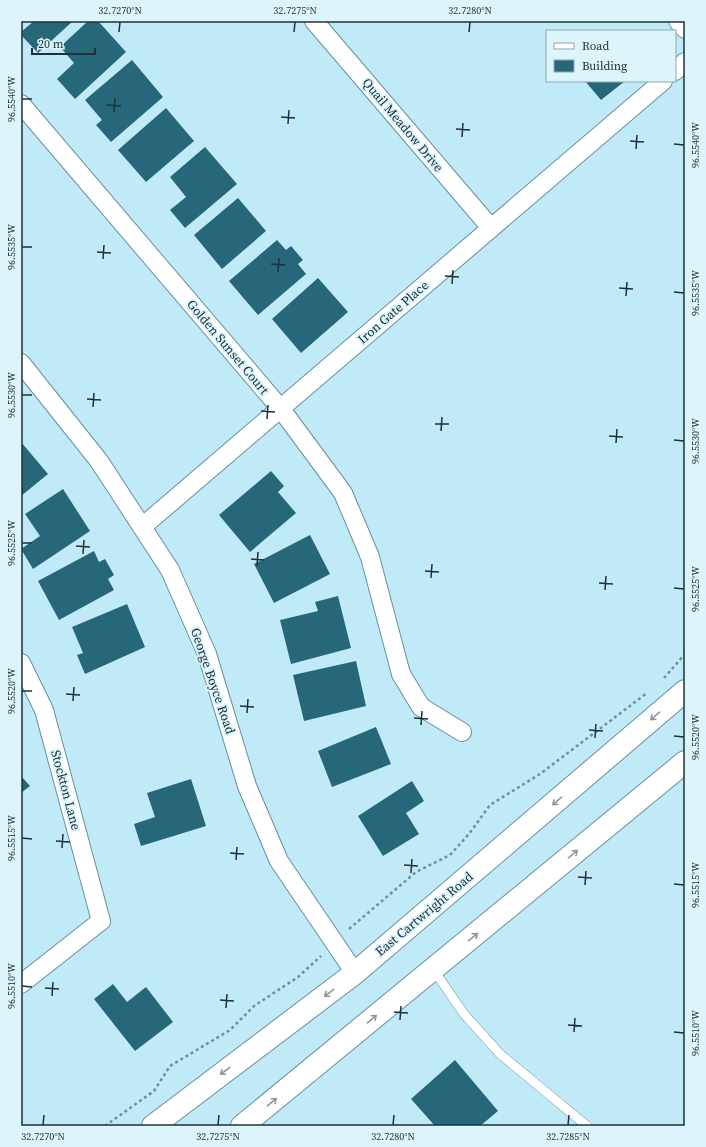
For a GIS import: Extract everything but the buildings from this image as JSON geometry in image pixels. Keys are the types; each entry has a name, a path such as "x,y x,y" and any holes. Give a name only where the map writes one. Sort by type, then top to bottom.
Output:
{"main road":[{"name":"East Cartwright Road","path":"154,1126 355,973 685,691"},
{"path":"242,1126 685,762"}],"street":[{"name":"Quail Meadow Drive","path":"314,21 491,228"},
{"path":"678,21 685,29"},
{"path":"676,70 685,62"},
{"name":"Iron Gate Place","path":"142,527 662,82"},
{"name":"Golden Sunset Court","path":"21,104 281,409 343,493 370,557 401,674 421,707 462,732"},
{"name":"George Boyce Road","path":"21,363 100,461 170,570 207,654 247,786 279,861 355,973"},
{"name":"Stockton Lane","path":"21,663 44,710 101,921 21,984"}],"lane":[{"path":"433,969 464,1014 500,1054 587,1126"}],"path":[{"path":"663,680 685,654"},
{"path":"105,1126 154,1091 170,1066 230,1030 254,1006 298,977 360,919 416,872 450,855 469,834 490,805 540,774 653,689"}]}
